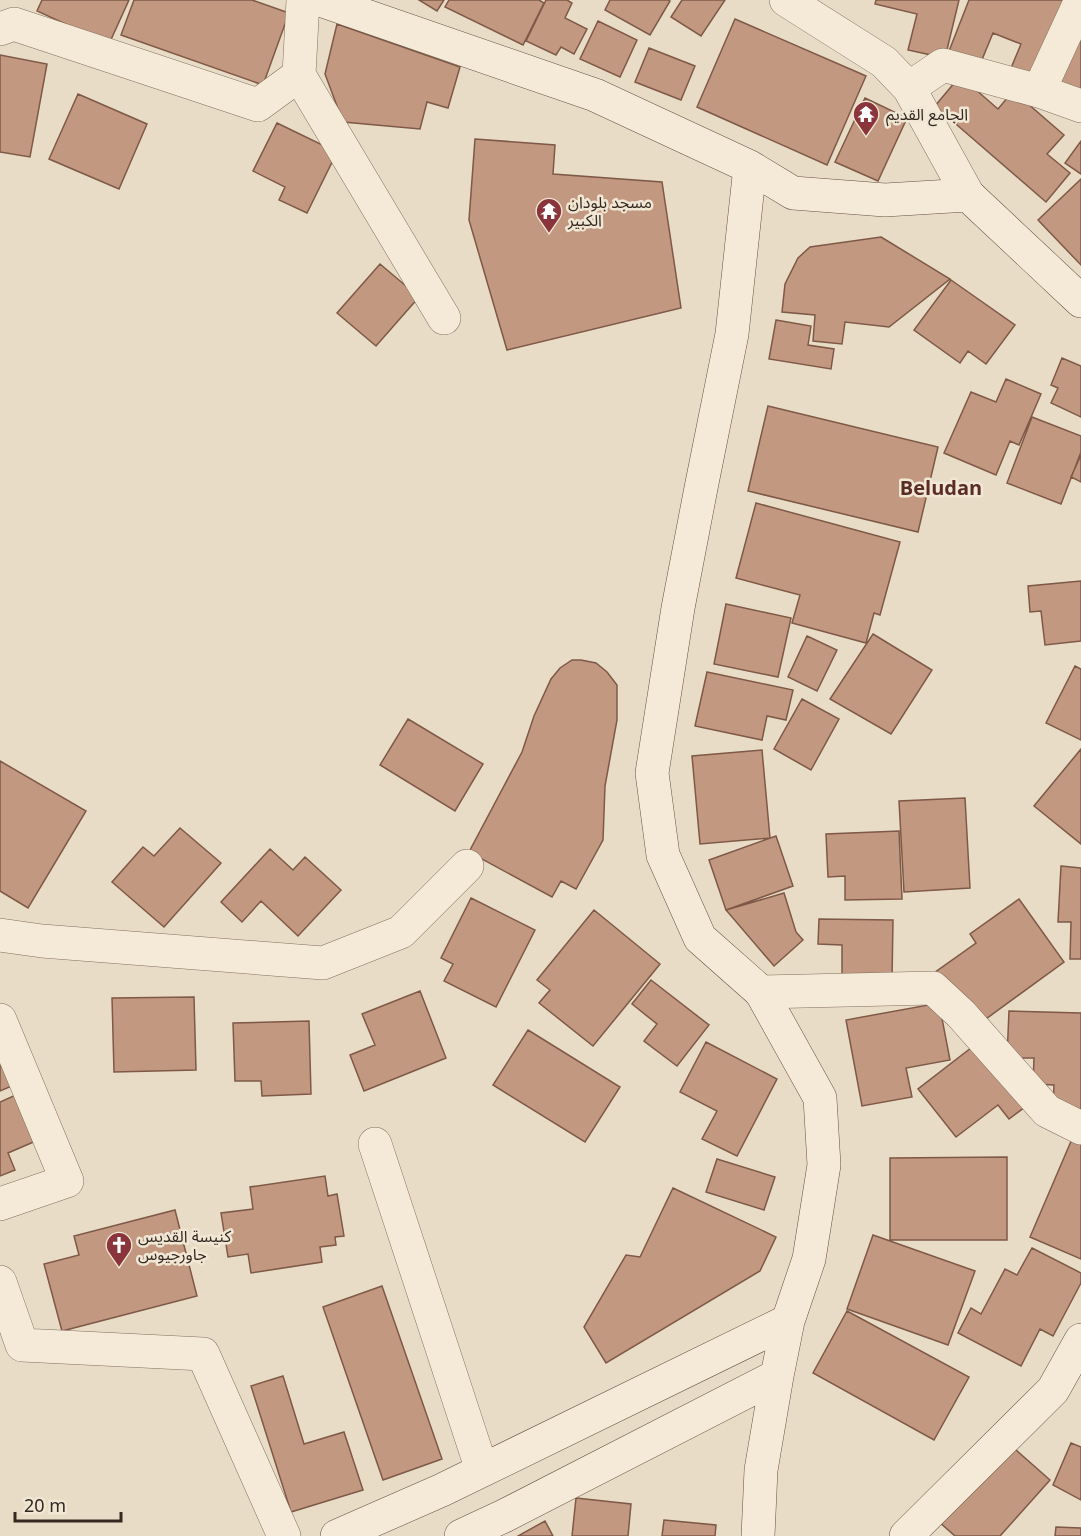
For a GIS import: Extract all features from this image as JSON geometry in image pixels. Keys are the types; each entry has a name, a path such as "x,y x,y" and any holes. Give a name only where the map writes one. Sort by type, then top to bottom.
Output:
{"main road":[{"path":"303,0 299,75 444,318"},
{"path":"320,0 595,95 750,167 793,193 885,200 968,195"},
{"path":"786,0 884,62 909,88 968,195 1081,301"},
{"path":"1039,91 1081,0"},
{"path":"0,29 14,24 258,105 299,75"},
{"path":"909,88 943,65 1039,91 1081,106"},
{"path":"750,167 732,334 686,564 652,773 663,855 699,938 761,992 820,1098 824,1165 809,1259 788,1321 777,1376 761,1470 758,1536"},
{"path":"0,935 42,941 323,963 401,932 467,866"},
{"path":"761,992 933,988 961,1014 1047,1111 1081,1128"},
{"path":"0,1020 67,1181 0,1204"},
{"path":"375,1144 482,1470"},
{"path":"0,1282 22,1345 203,1354 284,1536"},
{"path":"338,1536 442,1490 788,1321"},
{"path":"906,1536 1053,1390 1081,1340"},
{"path":"461,1536 777,1376"}],"building":[{"path":"42,0 129,0 109,44 37,11"},
{"path":"134,0 252,0 289,13 263,85 121,35"},
{"path":"419,0 444,0 437,11"},
{"path":"449,0 539,0 544,3 523,45 445,7"},
{"path":"546,0 567,0 572,3 565,18 587,29 574,54 561,47 556,55 526,41"},
{"path":"610,0 670,1 650,35 605,10"},
{"path":"682,0 725,0 701,36 671,17"},
{"path":"876,0 959,0 945,58 908,50 917,14 875,4"},
{"path":"969,0 1067,0 1037,78 1011,68 1021,44 993,33 981,62 949,51"},
{"path":"735,19 866,76 827,165 697,107"},
{"path":"598,21 637,40 620,77 580,59"},
{"path":"337,24 460,67 448,108 427,102 420,129 343,122 325,74"},
{"path":"1081,35 1081,97 1057,82"},
{"path":"649,48 695,66 681,100 635,82"},
{"path":"0,55 47,64 30,157 0,152"},
{"path":"960,76 998,109 1013,91 1064,135 1047,154 1070,173 1046,202 935,106"},
{"path":"78,94 147,124 119,189 49,159"},
{"path":"865,98 907,118 878,181 835,162"},
{"path":"277,123 337,152 307,213 279,200 285,187 253,171"},
{"path":"475,139 555,145 553,174 662,182 681,308 507,350 469,220"},
{"path":"1081,141 1081,174 1065,163"},
{"path":"1081,179 1081,265 1038,220"},
{"path":"881,237 950,279 889,327 845,322 842,344 813,341 815,315 782,312 785,284 798,258 810,247"},
{"path":"380,264 419,297 376,346 337,313"},
{"path":"951,280 1015,325 986,364 968,351 960,363 914,330"},
{"path":"776,320 811,326 808,345 834,349 831,369 769,359"},
{"path":"1062,358 1081,366 1081,417 1051,403 1058,388 1051,385"},
{"path":"1006,379 1041,394 1019,445 1010,441 996,475 944,453 971,392 996,402"},
{"path":"768,406 938,447 918,532 748,491"},
{"path":"1032,417 1081,436 1081,452 1061,504 1007,483"},
{"path":"1081,455 1081,482 1071,477"},
{"path":"756,503 900,542 880,615 874,613 866,643 792,623 800,595 736,578"},
{"path":"1081,581 1081,641 1045,645 1041,611 1030,612 1028,586"},
{"path":"726,604 791,618 778,677 714,664"},
{"path":"873,634 932,670 891,734 830,699"},
{"path":"807,636 837,650 817,691 788,677"},
{"path":"572,660 596,663 617,685 617,720 605,786 603,840 576,889 561,881 552,897 469,852 522,752 534,716 551,679 560,668"},
{"path":"1075,666 1081,669 1081,740 1046,723"},
{"path":"707,672 793,690 786,720 767,716 762,740 695,726"},
{"path":"802,699 839,719 811,770 774,749"},
{"path":"408,719 483,764 455,811 380,765"},
{"path":"1081,749 1081,844 1034,806"},
{"path":"762,750 770,838 700,844 692,756"},
{"path":"0,761 86,811 28,908 0,891"},
{"path":"965,798 970,888 904,892 899,801"},
{"path":"180,828 221,863 164,927 112,882 143,847 154,856"},
{"path":"899,831 902,899 845,900 845,876 828,877 826,834"},
{"path":"776,836 793,886 726,910 709,860"},
{"path":"270,849 293,870 305,857 341,890 298,936 261,901 242,922 221,902"},
{"path":"1061,866 1081,868 1081,959 1070,959 1071,922 1058,922"},
{"path":"784,893 796,932 803,940 774,966 726,910"},
{"path":"471,898 535,930 496,1007 444,981 453,964 441,958"},
{"path":"1019,899 1064,962 979,1024 934,973 976,943 970,934"},
{"path":"594,910 660,964 593,1046 539,1003 550,990 537,980"},
{"path":"819,919 893,920 892,980 842,979 842,945 818,944"},
{"path":"651,980 709,1025 677,1066 644,1041 657,1024 632,1004"},
{"path":"420,991 446,1058 364,1091 350,1055 375,1045 362,1014"},
{"path":"194,997 196,1070 114,1072 112,998"},
{"path":"939,1003 950,1060 906,1068 912,1097 862,1106 846,1020"},
{"path":"1009,1011 1081,1013 1081,1116 1053,1107 1054,1085 1033,1084 1034,1058 1007,1058"},
{"path":"309,1021 311,1094 262,1096 261,1081 235,1081 233,1023"},
{"path":"528,1030 620,1087 585,1142 493,1085"},
{"path":"980,1041 1029,1104 1009,1119 998,1105 956,1137 918,1089"},
{"path":"706,1042 777,1079 737,1156 702,1139 717,1111 680,1092"},
{"path":"0,1055 14,1085 0,1091"},
{"path":"18,1094 38,1140 8,1153 15,1170 0,1176 0,1102"},
{"path":"1072,1139 1081,1143 1081,1259 1030,1237"},
{"path":"1007,1157 1007,1240 890,1240 890,1158"},
{"path":"717,1159 775,1177 764,1210 706,1192"},
{"path":"325,1176 328,1196 337,1194 344,1236 335,1237 336,1245 320,1247 322,1262 251,1273 248,1254 228,1257 221,1213 253,1209 250,1187"},
{"path":"673,1188 776,1237 760,1271 606,1363 584,1327 626,1255 640,1257"},
{"path":"175,1210 197,1296 62,1331 44,1264 79,1255 74,1236"},
{"path":"873,1235 975,1271 948,1345 847,1309"},
{"path":"1032,1248 1081,1273 1081,1283 1053,1336 1040,1329 1021,1366 958,1333 971,1308 981,1314 1005,1269 1017,1275"},
{"path":"382,1286 442,1459 383,1480 323,1307"},
{"path":"847,1311 969,1377 934,1440 813,1373"},
{"path":"283,1376 304,1444 344,1432 363,1490 291,1512 251,1386"},
{"path":"1008,1443 1050,1480 1000,1536 955,1536 938,1521"},
{"path":"1071,1443 1081,1447 1081,1500 1053,1485"},
{"path":"576,1498 631,1504 628,1536 572,1536"},
{"path":"664,1520 716,1525 715,1536 662,1536"},
{"path":"545,1521 553,1536 518,1536"},
{"path":"1056,1527 1081,1528 1081,1536 1055,1536"}],"place":[{"name":"الجامع القديم","path":"866,137"},
{"name":"مسجد بلودان الكبير","path":"549,234"},
{"name":"كنيسة القديس جاورجيوس","path":"119,1268"}],"district":[{"name":"Beludan","path":"941,488"}]}
